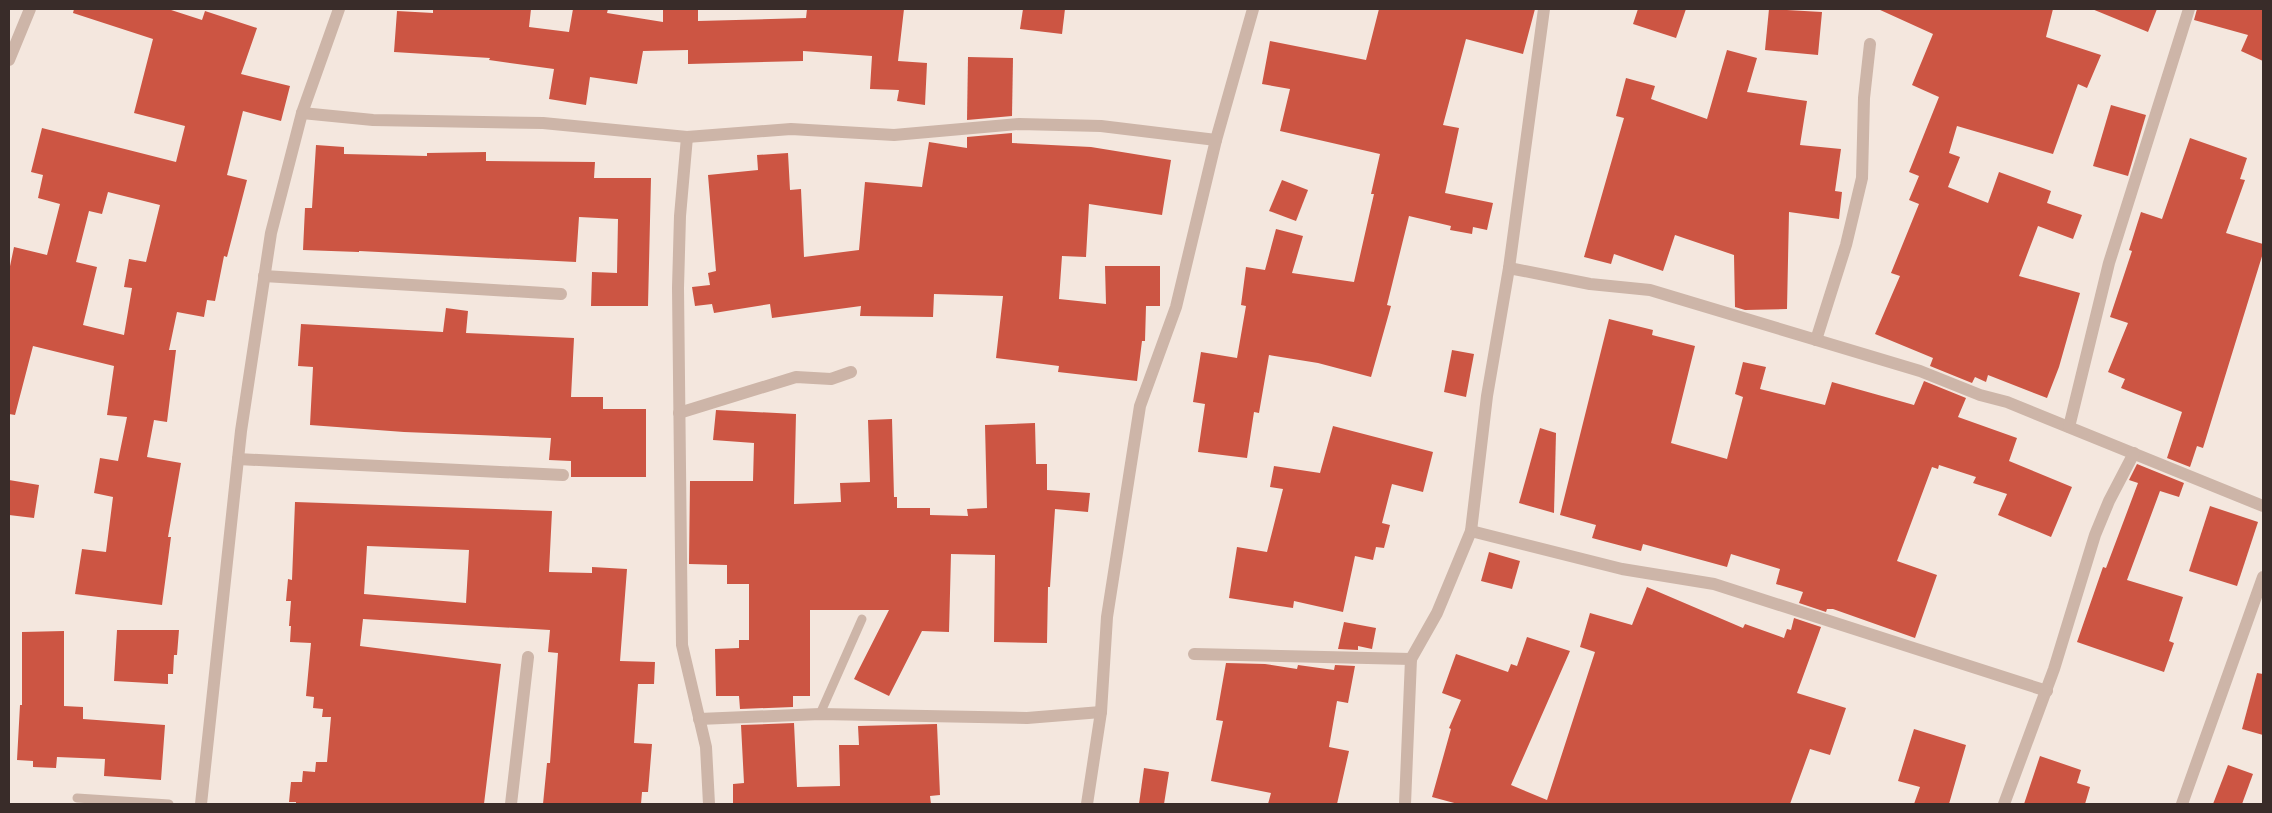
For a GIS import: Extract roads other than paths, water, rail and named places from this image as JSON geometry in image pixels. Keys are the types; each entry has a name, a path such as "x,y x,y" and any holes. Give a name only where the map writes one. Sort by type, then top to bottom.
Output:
{"street":[{"path":"9,60 30,9"},
{"path":"201,804 238,459 271,233 302,113 339,9"},
{"path":"1087,804 1101,712 1106,617 1140,406 1176,306 1216,140 1253,9"},
{"path":"1405,804 1411,659 1437,613 1472,531 1487,396 1509,268 1544,9"},
{"path":"2069,427 2109,263 2189,9"},
{"path":"1816,340 1846,245 1862,178 1864,98 1870,44"},
{"path":"302,113 373,120 543,123 687,137 791,129 894,135 1019,124 1101,126 1216,140"},
{"path":"687,137 680,216 678,288 682,645 706,747 709,804"},
{"path":"1509,268 1590,284 1650,290 1920,372 1980,395 2008,402 2263,506"},
{"path":"264,276 562,294"},
{"path":"680,413 796,377 831,379 851,372"},
{"path":"2004,804 2047,691 2095,535 2109,501 2134,453"},
{"path":"238,459 563,475"},
{"path":"1472,531 1622,568 1714,584 2047,691"},
{"path":"2182,804 2263,577"},
{"path":"1194,654 1411,659"},
{"path":"511,804 528,657"},
{"path":"700,719 820,714 1028,718 1101,712"}],"lane":[{"path":"820,714 862,618"},
{"path":"77,798 169,804"}]}
